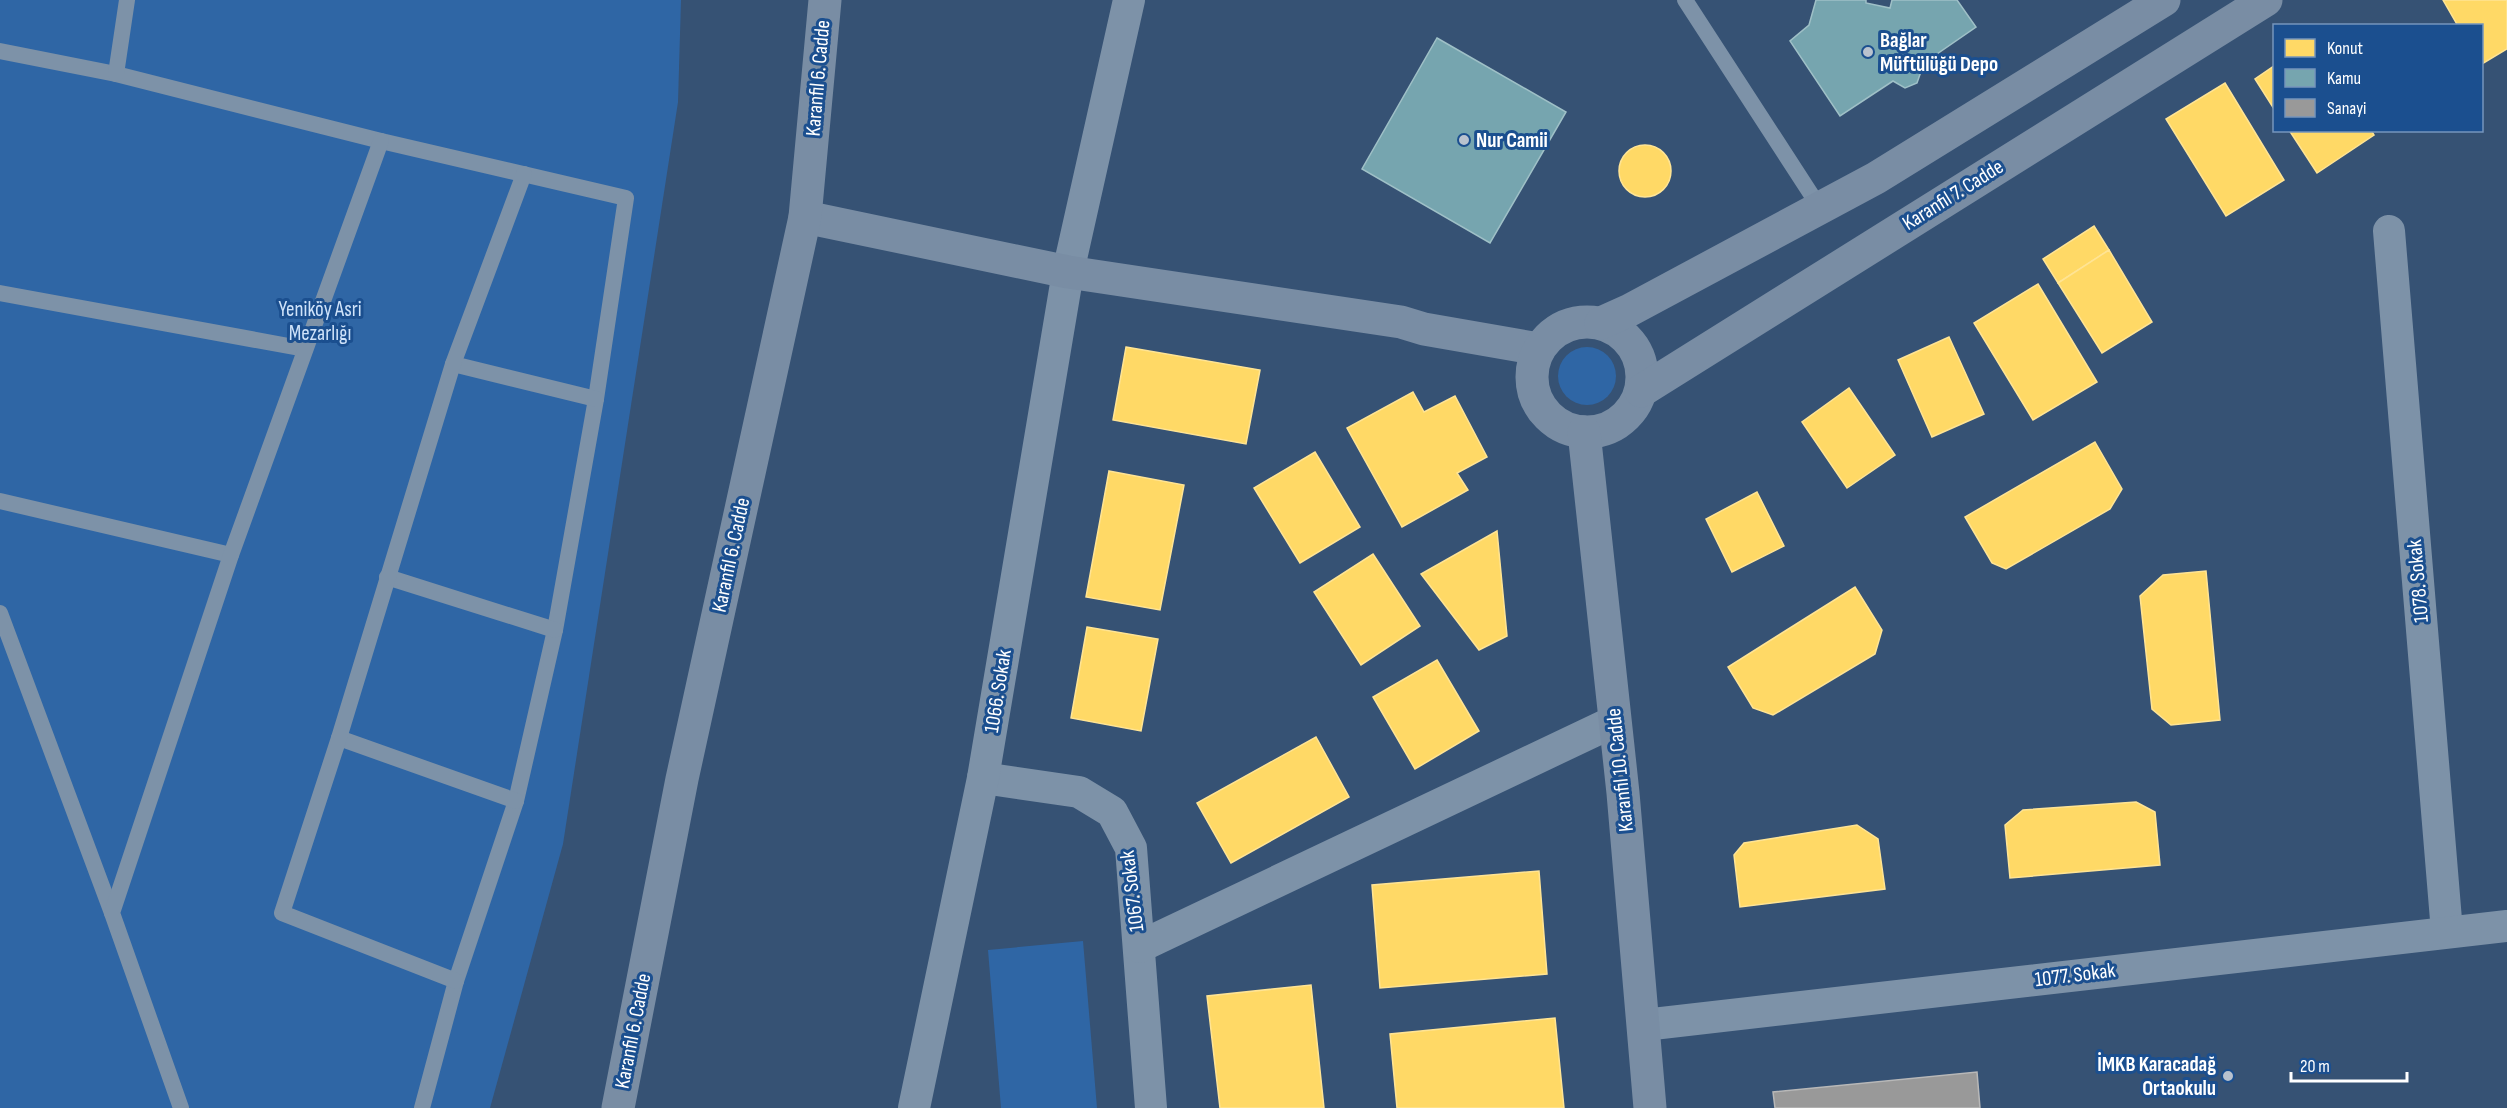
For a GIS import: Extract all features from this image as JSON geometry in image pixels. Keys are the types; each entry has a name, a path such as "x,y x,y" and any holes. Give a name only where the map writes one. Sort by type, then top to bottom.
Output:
{"street":[{"name":"Karanfil 6. Cadde","path":"618,1108 682,778 805,217 825,0"},
{"name":"1066. Sokak","path":"914,1108 984,778 1068,272 1129,0"},
{"path":"1601,323 1630,310 1876,178 2164,0"},
{"name":"Karanfil 7. Cadde","path":"1641,391 2266,0"},
{"path":"805,217 1068,272 1401,322 1424,329 1539,349"},
{"name":"1078. Sokak","path":"2390,231 2447,932"},
{"path":"1583,321 1601,323 1617,329 1635,348 1643,374 1641,391 1633,408 1620,422 1602,430 1584,432 1566,428 1550,418 1538,403 1533,385 1533,366 1539,349 1551,335 1566,325 1583,321"},
{"name":"Karanfil 10. Cadde","path":"1584,432 1615,721 1650,1108"},
{"path":"1139,947 1615,721"},
{"name":"1067. Sokak","path":"984,778 1079,792 1112,812 1131,848 1151,1108"},
{"name":"1077. Sokak","path":"1644,1025 2507,926"}],"lane":[{"path":"116,74 127,0"},
{"path":"1685,0 1820,208"},
{"path":"0,51 116,74 381,141 626,198 596,399 555,630 516,801 456,981 422,1108"},
{"path":"112,913 231,555 381,141"},
{"path":"456,981 282,913 339,738 453,364 524,174"},
{"path":"0,293 305,349"},
{"path":"453,364 596,399"},
{"path":"0,501 231,555"},
{"path":"387,577 555,630"},
{"path":"0,613 112,913 181,1108"},
{"path":"339,738 516,801"}],"green space":[{"name":"Yeniköy Asri Mezarlığı","path":"0,0 681,0 678,102 563,844 490,1108 0,1108"},
{"path":"1587,347 1598,349 1611,360 1616,376 1614,387 1603,400 1587,405 1576,403 1563,392 1558,376 1560,365 1571,352"},
{"path":"1083,941 1097,1108 1001,1108 988,950"}],"building: Konut":[{"path":"2443,0 2507,0 2507,49 2483,63 2483,24 2457,24"},
{"path":"2273,67 2273,107 2255,79"},
{"path":"2225,83 2284,180 2226,216 2166,119"},
{"path":"2290,132 2372,132 2374,135 2317,173"},
{"path":"1640,145 1650,145 1660,149 1667,156 1671,171 1667,186 1660,193 1650,197 1640,197 1630,193 1623,186 1619,176 1619,166 1623,156 1630,149"},
{"path":"2094,226 2109,250 2058,283 2043,259"},
{"path":"2109,250 2152,322 2102,353 2058,283"},
{"path":"2038,284 2097,382 2033,420 1974,323"},
{"path":"1949,337 1984,414 1932,437 1898,360"},
{"path":"1126,347 1260,370 1246,444 1113,420"},
{"path":"1849,388 1895,455 1847,488 1802,422"},
{"path":"1413,392 1424,412 1455,396 1487,457 1457,473 1468,490 1402,527 1347,428"},
{"path":"2095,442 2122,489 2110,509 2006,569 1992,563 1965,517"},
{"path":"1315,452 1360,527 1300,563 1254,488"},
{"path":"1109,471 1184,485 1160,610 1086,597"},
{"path":"1757,492 1784,546 1732,572 1706,519"},
{"path":"1497,531 1507,636 1479,650 1421,574"},
{"path":"1373,554 1420,626 1361,665 1314,592"},
{"path":"2206,571 2220,720 2171,725 2152,709 2140,596 2163,575"},
{"path":"1855,587 1882,630 1875,654 1773,715 1753,708 1728,667"},
{"path":"1087,627 1158,639 1141,731 1071,718"},
{"path":"1437,660 1479,731 1415,769 1373,697"},
{"path":"1316,737 1349,797 1231,863 1197,803"},
{"path":"2136,802 2155,812 2160,865 2010,878 2005,825 2023,810"},
{"path":"1857,825 1878,839 1885,889 1740,907 1734,855 1744,843"},
{"path":"1539,871 1547,974 1380,988 1372,885"},
{"path":"1311,985 1324,1108 1220,1108 1207,996"},
{"path":"1555,1018 1564,1108 1397,1108 1390,1034"}],"building: Kamu":[{"name":"Bağlar Müftülüğü Depo","path":"1816,0 1866,0 1866,3 1890,8 1892,0 1957,0 1976,27 1924,63 1917,83 1905,88 1893,81 1840,116 1790,41 1809,25"},
{"name":"Nur Camii","path":"1437,38 1566,112 1490,243 1362,169"}],"building: Sanayi":[{"path":"1977,1072 1980,1108 1775,1108 1773,1092"}],"place":[{"name":"Bağlar Müftülüğü Depo","path":"1868,52"},
{"name":"Nur Camii","path":"1464,140"},
{"name":"İMKB Karacadağ Ortaokulu","path":"2228,1076"}]}
